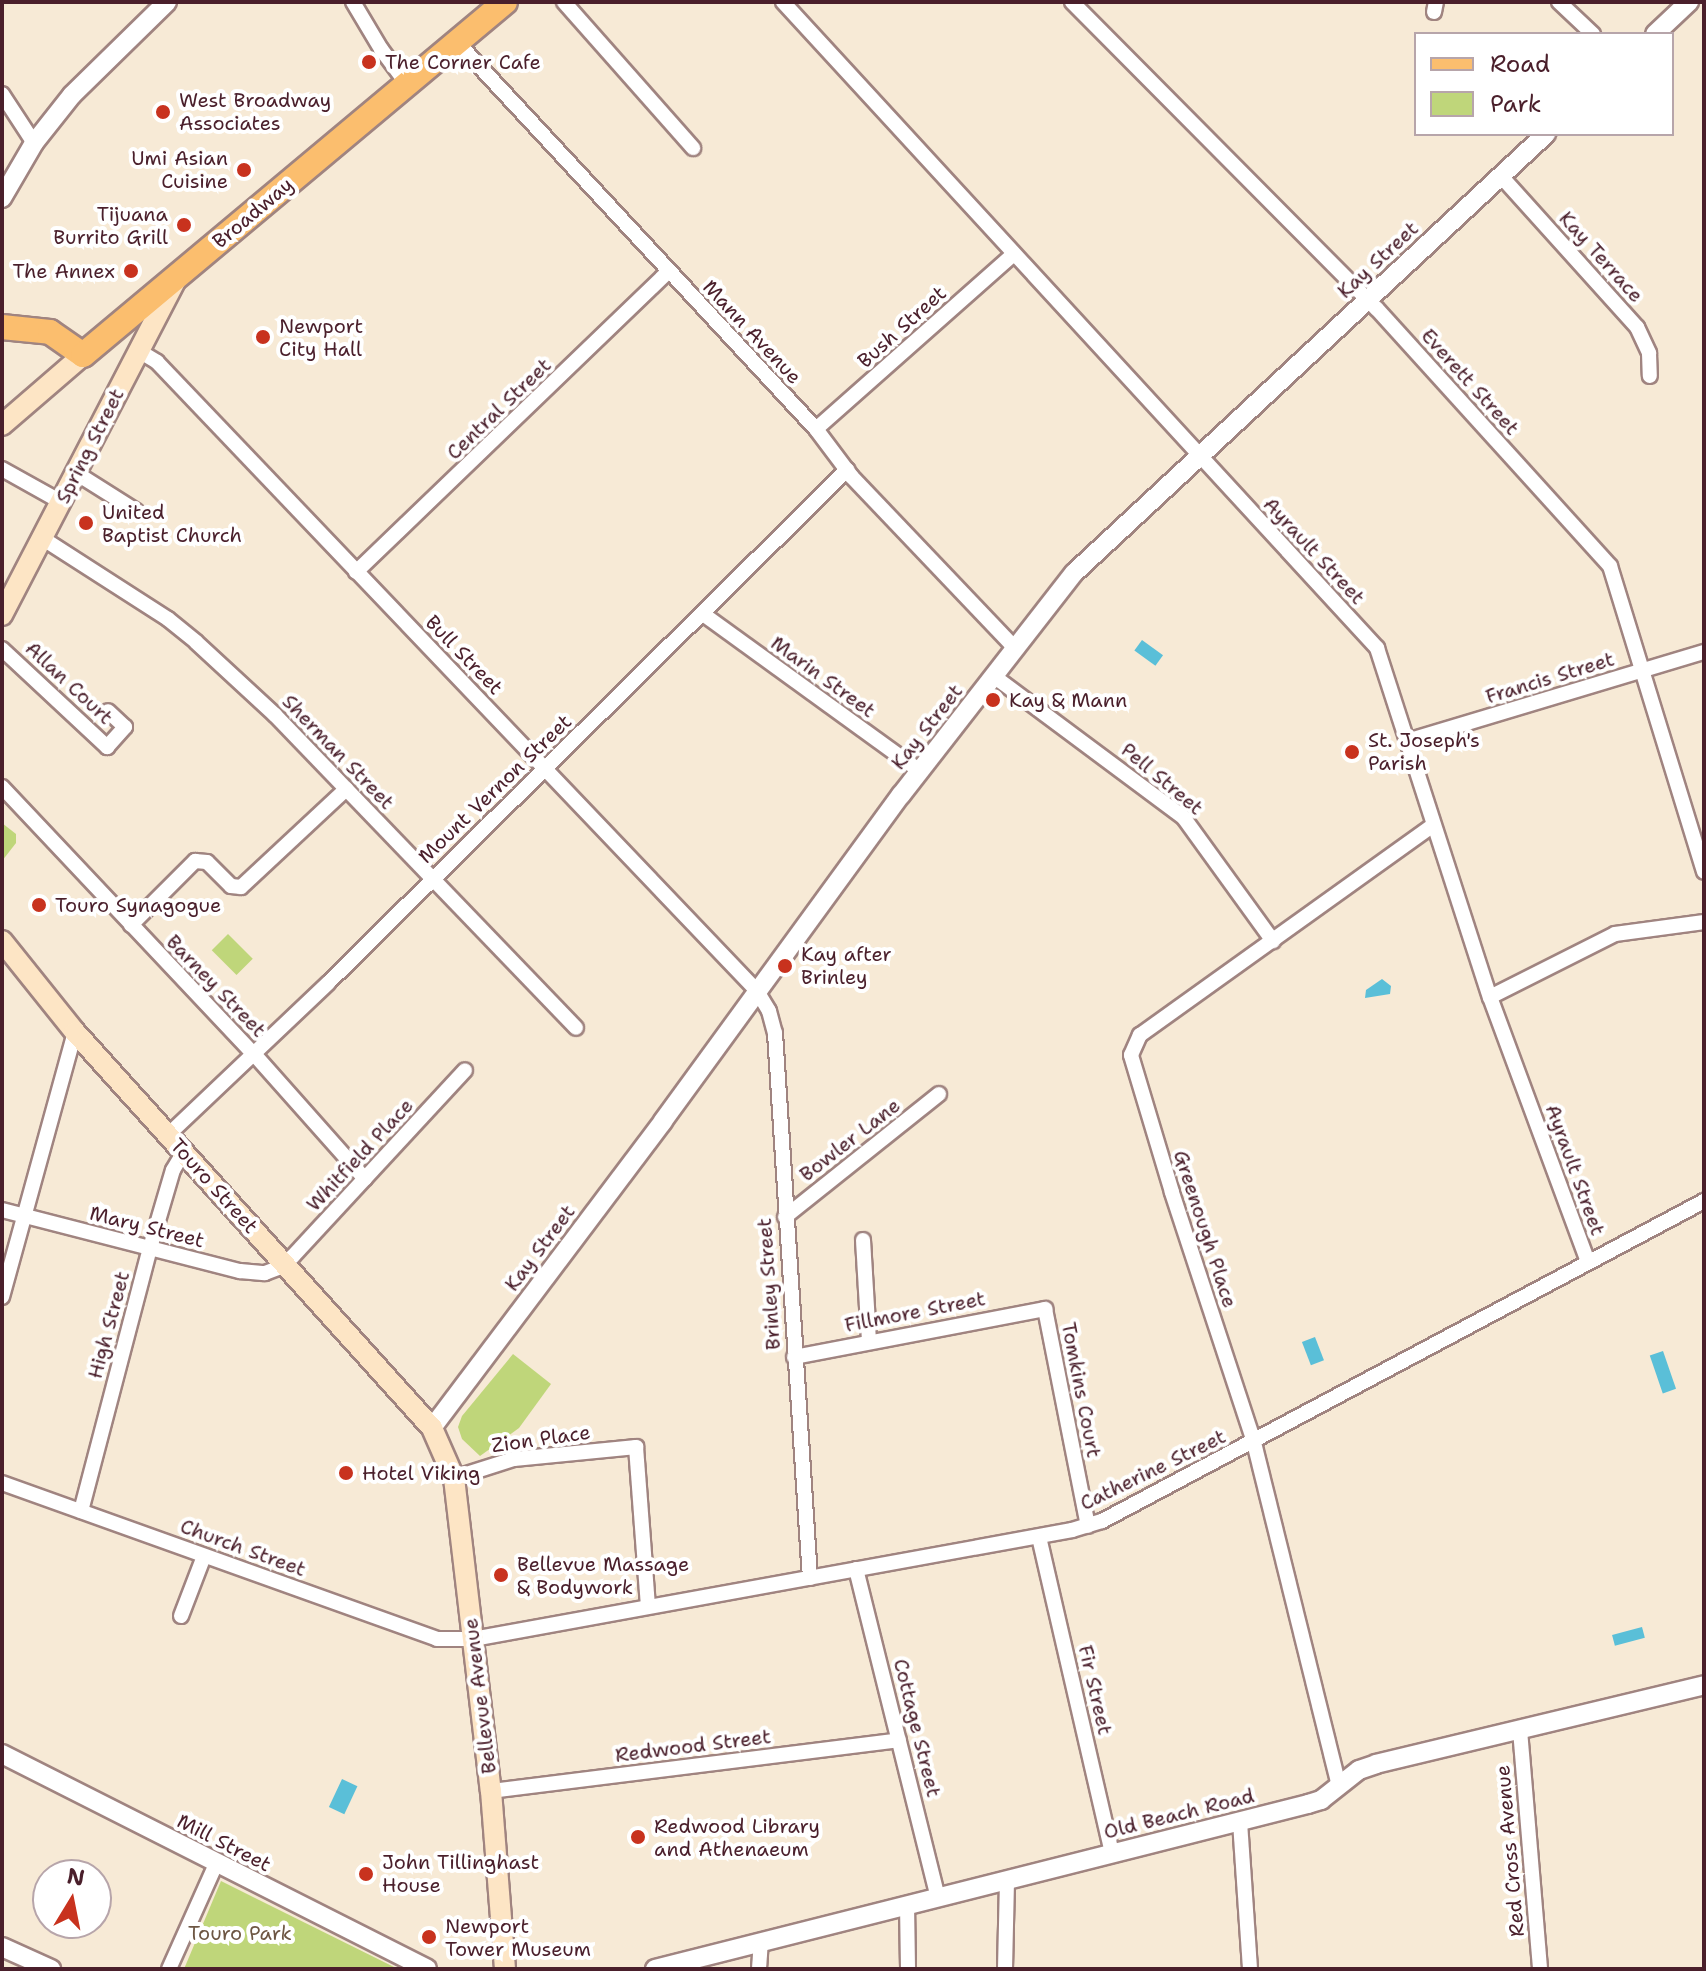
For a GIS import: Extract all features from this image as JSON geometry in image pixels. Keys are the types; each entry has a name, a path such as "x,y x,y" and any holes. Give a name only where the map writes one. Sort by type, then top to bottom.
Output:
{"main road":[{"name":"Broadway","path":"2,425 505,2"},
{"name":"Spring Street","path":"2,615 178,277"},
{"path":"6,326 50,332 83,355"},
{"name":"Touro Street","path":"2,941 75,1032 432,1428"},
{"name":"Bellevue Avenue","path":"432,1428 454,1478 491,1791 505,1969"}],"street":[{"path":"353,2 381,49 407,84"},
{"path":"564,2 693,148"},
{"name":"Ayrault Street","path":"783,2 1377,648 1490,997 1588,1262"},
{"name":"Everett Street","path":"1072,2 1367,299 1610,566 1704,872"},
{"path":"1559,2 1591,32"},
{"path":"1657,32 1689,2"},
{"path":"2,198 34,143 72,95 155,6"},
{"name":"Mann Avenue","path":"457,42 816,429 847,470 1016,649"},
{"path":"2,94 34,143"},
{"name":"Kay Street","path":"432,1428 920,771 1074,573 1544,136"},
{"name":"Kay Terrace","path":"1500,175 1637,327 1649,353 1650,376"},
{"name":"Bush Street","path":"816,429 1014,254"},
{"name":"Central Street","path":"356,572 668,272"},
{"name":"Bull Street","path":"139,351 157,362 757,991"},
{"path":"2,469 61,502"},
{"name":"Mount Vernon Street","path":"168,1135 847,470"},
{"path":"76,473 136,511"},
{"name":"Sherman Street","path":"42,538 168,619 196,642 275,715 576,1028"},
{"name":"Marin Street","path":"703,614 920,771"},
{"name":"Allan Court","path":"2,649 107,747 125,727 108,711"},
{"name":"Francis Street","path":"1407,741 1704,652"},
{"name":"Pell Street","path":"995,677 1184,818 1273,941"},
{"name":"Barney Street","path":"2,787 254,1054 365,1179"},
{"path":"131,925 195,861 207,862 231,886 241,887 346,789"},
{"name":"Greenough Place","path":"1339,1786 1254,1442 1167,1178 1131,1055 1133,1043 1140,1035 1433,825"},
{"path":"1490,997 1615,934 1704,922"},
{"name":"Brinley Street","path":"757,991 769,1011 775,1033 810,1578"},
{"path":"2,1297 75,1032"},
{"name":"Whitfield Place","path":"283,1266 465,1070"},
{"name":"Bowler Lane","path":"785,1217 939,1094"},
{"name":"High Street","path":"81,1511 150,1248 173,1170 184,1152"},
{"name":"Catherine Street","path":"473,1639 1088,1526 1254,1442 1704,1201"},
{"name":"Mary Street","path":"2,1210 240,1271 265,1273 283,1266"},
{"path":"863,1240 869,1341"},
{"name":"Fillmore Street","path":"794,1357 1045,1309"},
{"name":"Tomkins Court","path":"1045,1309 1088,1526"},
{"name":"Zion Place","path":"454,1478 514,1459 636,1447 648,1605"},
{"name":"Church Street","path":"2,1483 437,1639 473,1639"},
{"name":"Fir Street","path":"1039,1537 1112,1853"},
{"path":"181,1616 204,1556"},
{"name":"Cottage Street","path":"856,1569 938,1897"},
{"name":"Old Beach Road","path":"655,1969 1240,1822 1321,1800 1359,1770 1376,1764 1704,1685"},
{"name":"Red Cross Avenue","path":"1520,1730 1540,1969"},
{"name":"Redwood Street","path":"491,1791 899,1740"},
{"name":"Mill Street","path":"2,1754 427,1969"},
{"path":"1240,1822 1250,1969"},
{"path":"169,1969 216,1864"},
{"path":"1005,1969 1007,1880"},
{"path":"907,1904 908,1969"},
{"path":"759,1969 761,1943"},
{"path":"2,1947 51,1969"}],"green space":[{"path":"2,823 16,834 16,843 2,861"},
{"path":"228,934 253,959 236,975 212,950"},
{"path":"513,1354 551,1384 519,1428 480,1456 462,1439 458,1427 462,1416"},
{"name":"Touro Park","path":"221,1881 398,1969 184,1969"}],"water":[{"path":"1142,640 1163,655 1155,666 1134,651"},
{"path":"1382,979 1391,986 1390,994 1365,998 1366,990"},
{"path":"1315,1337 1324,1360 1311,1365 1302,1342"},
{"path":"1663,1351 1676,1389 1663,1393 1650,1356"},
{"path":"1642,1627 1645,1638 1615,1646 1612,1635"},
{"path":"342,1779 357,1786 344,1814 329,1807"}],"place":[{"name":"The Corner Cafe","path":"369,62"},
{"name":"West Broadway Associates","path":"163,112"},
{"name":"Umi Asian Cuisine","path":"244,170"},
{"name":"Tijuana Burrito Grill","path":"184,225"},
{"name":"The Annex","path":"131,271"},
{"name":"Newport City Hall","path":"263,337"},
{"name":"United Baptist Church","path":"86,523"},
{"name":"Kay & Mann","path":"993,700"},
{"name":"St. Joseph's Parish","path":"1352,752"},
{"name":"Touro Synagogue","path":"39,905"},
{"name":"Kay after Brinley","path":"785,966"},
{"name":"Hotel Viking","path":"346,1473"},
{"name":"Bellevue Massage & Bodywork","path":"501,1575"},
{"name":"Redwood Library and Athenaeum","path":"638,1837"},
{"name":"John Tillinghast House","path":"366,1874"},
{"name":"Newport Tower Museum","path":"429,1937"}]}
